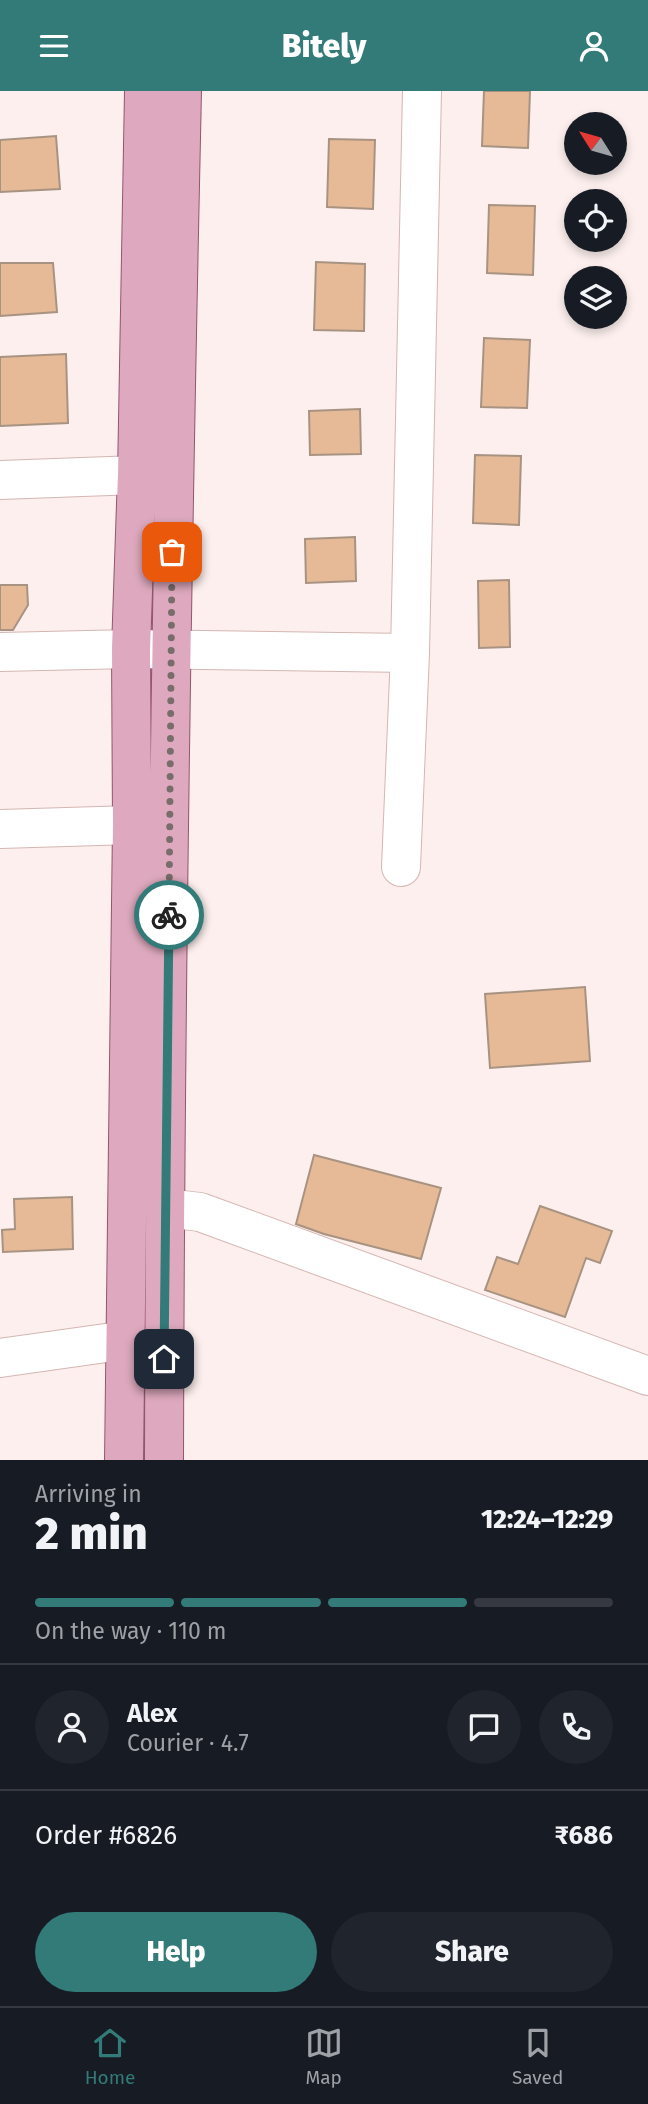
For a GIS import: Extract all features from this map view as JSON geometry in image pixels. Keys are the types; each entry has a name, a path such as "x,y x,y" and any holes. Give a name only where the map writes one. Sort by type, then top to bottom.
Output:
{"main road":[{"path":"124,1460 132,825 131,649 144,91"},
{"path":"164,1460 171,649 182,91"}],"street":[{"path":"401,867 410,653 422,91"},
{"path":"0,479 137,474"},
{"path":"0,652 171,649 410,653"},
{"path":"0,829 132,825"},
{"path":"165,1208 200,1212 648,1376"},
{"path":"0,1358 127,1340"}],"building":[{"path":"484,91 530,91 528,148 482,146"},
{"path":"56,136 60,189 0,192 0,140"},
{"path":"329,139 375,140 373,209 327,207"},
{"path":"489,205 535,206 533,275 487,273"},
{"path":"316,262 365,264 364,331 314,330"},
{"path":"0,263 53,263 57,312 0,316"},
{"path":"484,338 530,340 527,408 481,407"},
{"path":"66,354 68,423 0,426 0,357"},
{"path":"360,409 361,454 310,455 309,411"},
{"path":"475,455 521,456 519,525 473,523"},
{"path":"355,537 356,581 306,583 305,539"},
{"path":"509,580 510,647 479,648 478,581"},
{"path":"0,585 27,585 28,605 13,630 0,630"},
{"path":"585,987 590,1061 490,1068 485,994"},
{"path":"314,1155 441,1188 421,1259 296,1224"},
{"path":"72,1197 73,1249 3,1252 2,1230 15,1229 14,1199"},
{"path":"540,1206 612,1231 600,1263 586,1258 565,1317 485,1290 497,1257 518,1264"}],"way so far":[{"path":"169,915 172,552"}],"route":[{"path":"164,1359 169,915"}]}
